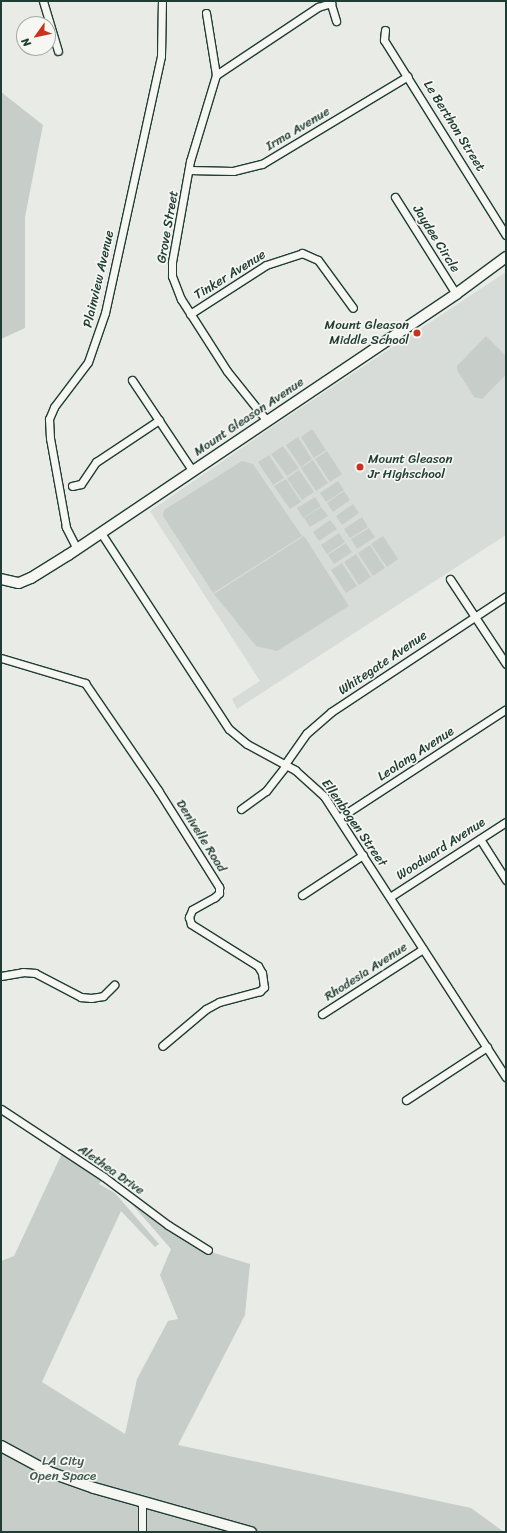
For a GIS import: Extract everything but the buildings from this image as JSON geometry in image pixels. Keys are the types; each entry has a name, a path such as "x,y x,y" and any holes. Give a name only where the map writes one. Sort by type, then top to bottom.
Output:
{"street":[{"path":"42,1 58,51"},
{"name":"Plainview Avenue","path":"77,549 66,527 50,438 49,419 54,407 88,362 105,313 161,56 162,1"},
{"path":"216,75 318,7 330,2 336,21"},
{"name":"Grove Street","path":"206,13 216,75 189,170 172,273 177,292 190,314 233,380 267,420"},
{"name":"Le Berthon Street","path":"385,30 384,40 506,234"},
{"name":"Irma Avenue","path":"189,170 233,171 262,164 408,76"},
{"name":"Jaydee Circle","path":"396,197 456,294"},
{"name":"Tinker Avenue","path":"190,314 266,265 302,253 318,260 353,308"},
{"name":"Mount Gleason Avenue","path":"1,578 15,583 31,578 77,549 192,470 456,294 506,257"},
{"path":"132,380 192,470"},
{"path":"72,486 81,484 96,462 158,420"},
{"name":"Ellenbogen Street","path":"101,533 229,729 247,744 286,764 316,787 339,818 506,1077"},
{"path":"450,579 506,664"},
{"name":"Whitegate Avenue","path":"241,809 266,791 307,733 331,712 506,596"},
{"name":"Denivelle Road","path":"1,658 85,683 158,790 219,887 219,893 215,897 192,910 189,917 191,924 258,966 262,973 264,987 260,991 219,1002 206,1009 162,1046"},
{"name":"Leolang Avenue","path":"339,818 506,709"},
{"name":"Woodward Avenue","path":"390,897 506,822"},
{"path":"480,839 506,880"},
{"path":"302,895 363,855"},
{"name":"Rhodesia Avenue","path":"322,1014 423,949"},
{"path":"1,976 17,972 35,973 82,997 91,998 102,996 114,985"},
{"path":"406,1100 487,1047"},
{"name":"Alethea Drive","path":"1,1108 104,1177 168,1225 208,1250"},
{"path":"1,1446 49,1472 142,1502 251,1532"},
{"path":"142,1502 142,1532"}],"shaded area":[{"name":"Mount Gleason Jr Highschool","path":"506,272 506,535 237,709 232,699 260,681 150,511 278,423"}],"green space":[{"path":"1,92 43,125 25,217 25,328 1,339"},
{"path":"486,336 506,356 506,375 482,399 474,397 457,370 457,366"},
{"path":"312,429 326,450 314,458 301,437"},
{"path":"298,437 312,459 301,467 286,445"},
{"path":"283,446 299,468 287,476 271,454"},
{"path":"327,451 342,474 330,482 315,459"},
{"path":"269,455 284,478 273,485 258,462"},
{"path":"313,460 328,483 316,491 301,468"},
{"path":"242,461 253,464 302,536 213,593 163,516 164,510"},
{"path":"299,470 314,492 302,500 287,478"},
{"path":"286,479 301,502 290,509 274,486"},
{"path":"338,481 344,490 326,502 320,493"},
{"path":"344,491 350,500 333,512 327,503"},
{"path":"315,497 321,506 303,518 297,508"},
{"path":"353,504 359,513 342,525 336,516"},
{"path":"321,507 328,516 310,527 304,518"},
{"path":"362,517 368,527 350,538 344,529"},
{"path":"330,520 337,529 319,541 313,532"},
{"path":"369,528 375,537 357,549 351,539"},
{"path":"339,533 345,542 327,554 321,545"},
{"path":"304,536 349,606 277,651 256,646 214,594"},
{"path":"383,536 398,559 387,567 371,544"},
{"path":"346,543 352,552 334,564 328,555"},
{"path":"370,545 385,568 373,576 358,553"},
{"path":"356,554 371,577 359,585 344,562"},
{"path":"342,563 357,586 346,593 331,570"},
{"name":"LA City Open Space","path":"64,1149 164,1222 211,1252 250,1264 245,1315 178,1445 471,1508 504,1532 1,1532 1,1261 14,1256","holes":["103,1179 123,1194 171,1249 160,1275 178,1319 168,1321 137,1379 125,1434 42,1382 121,1211 155,1247 159,1244 115,1193 99,1184"]}],"place":[{"name":"Mount Gleason Middle School","path":"417,333"},
{"name":"Mount Gleason Jr Highschool","path":"360,467"}]}
